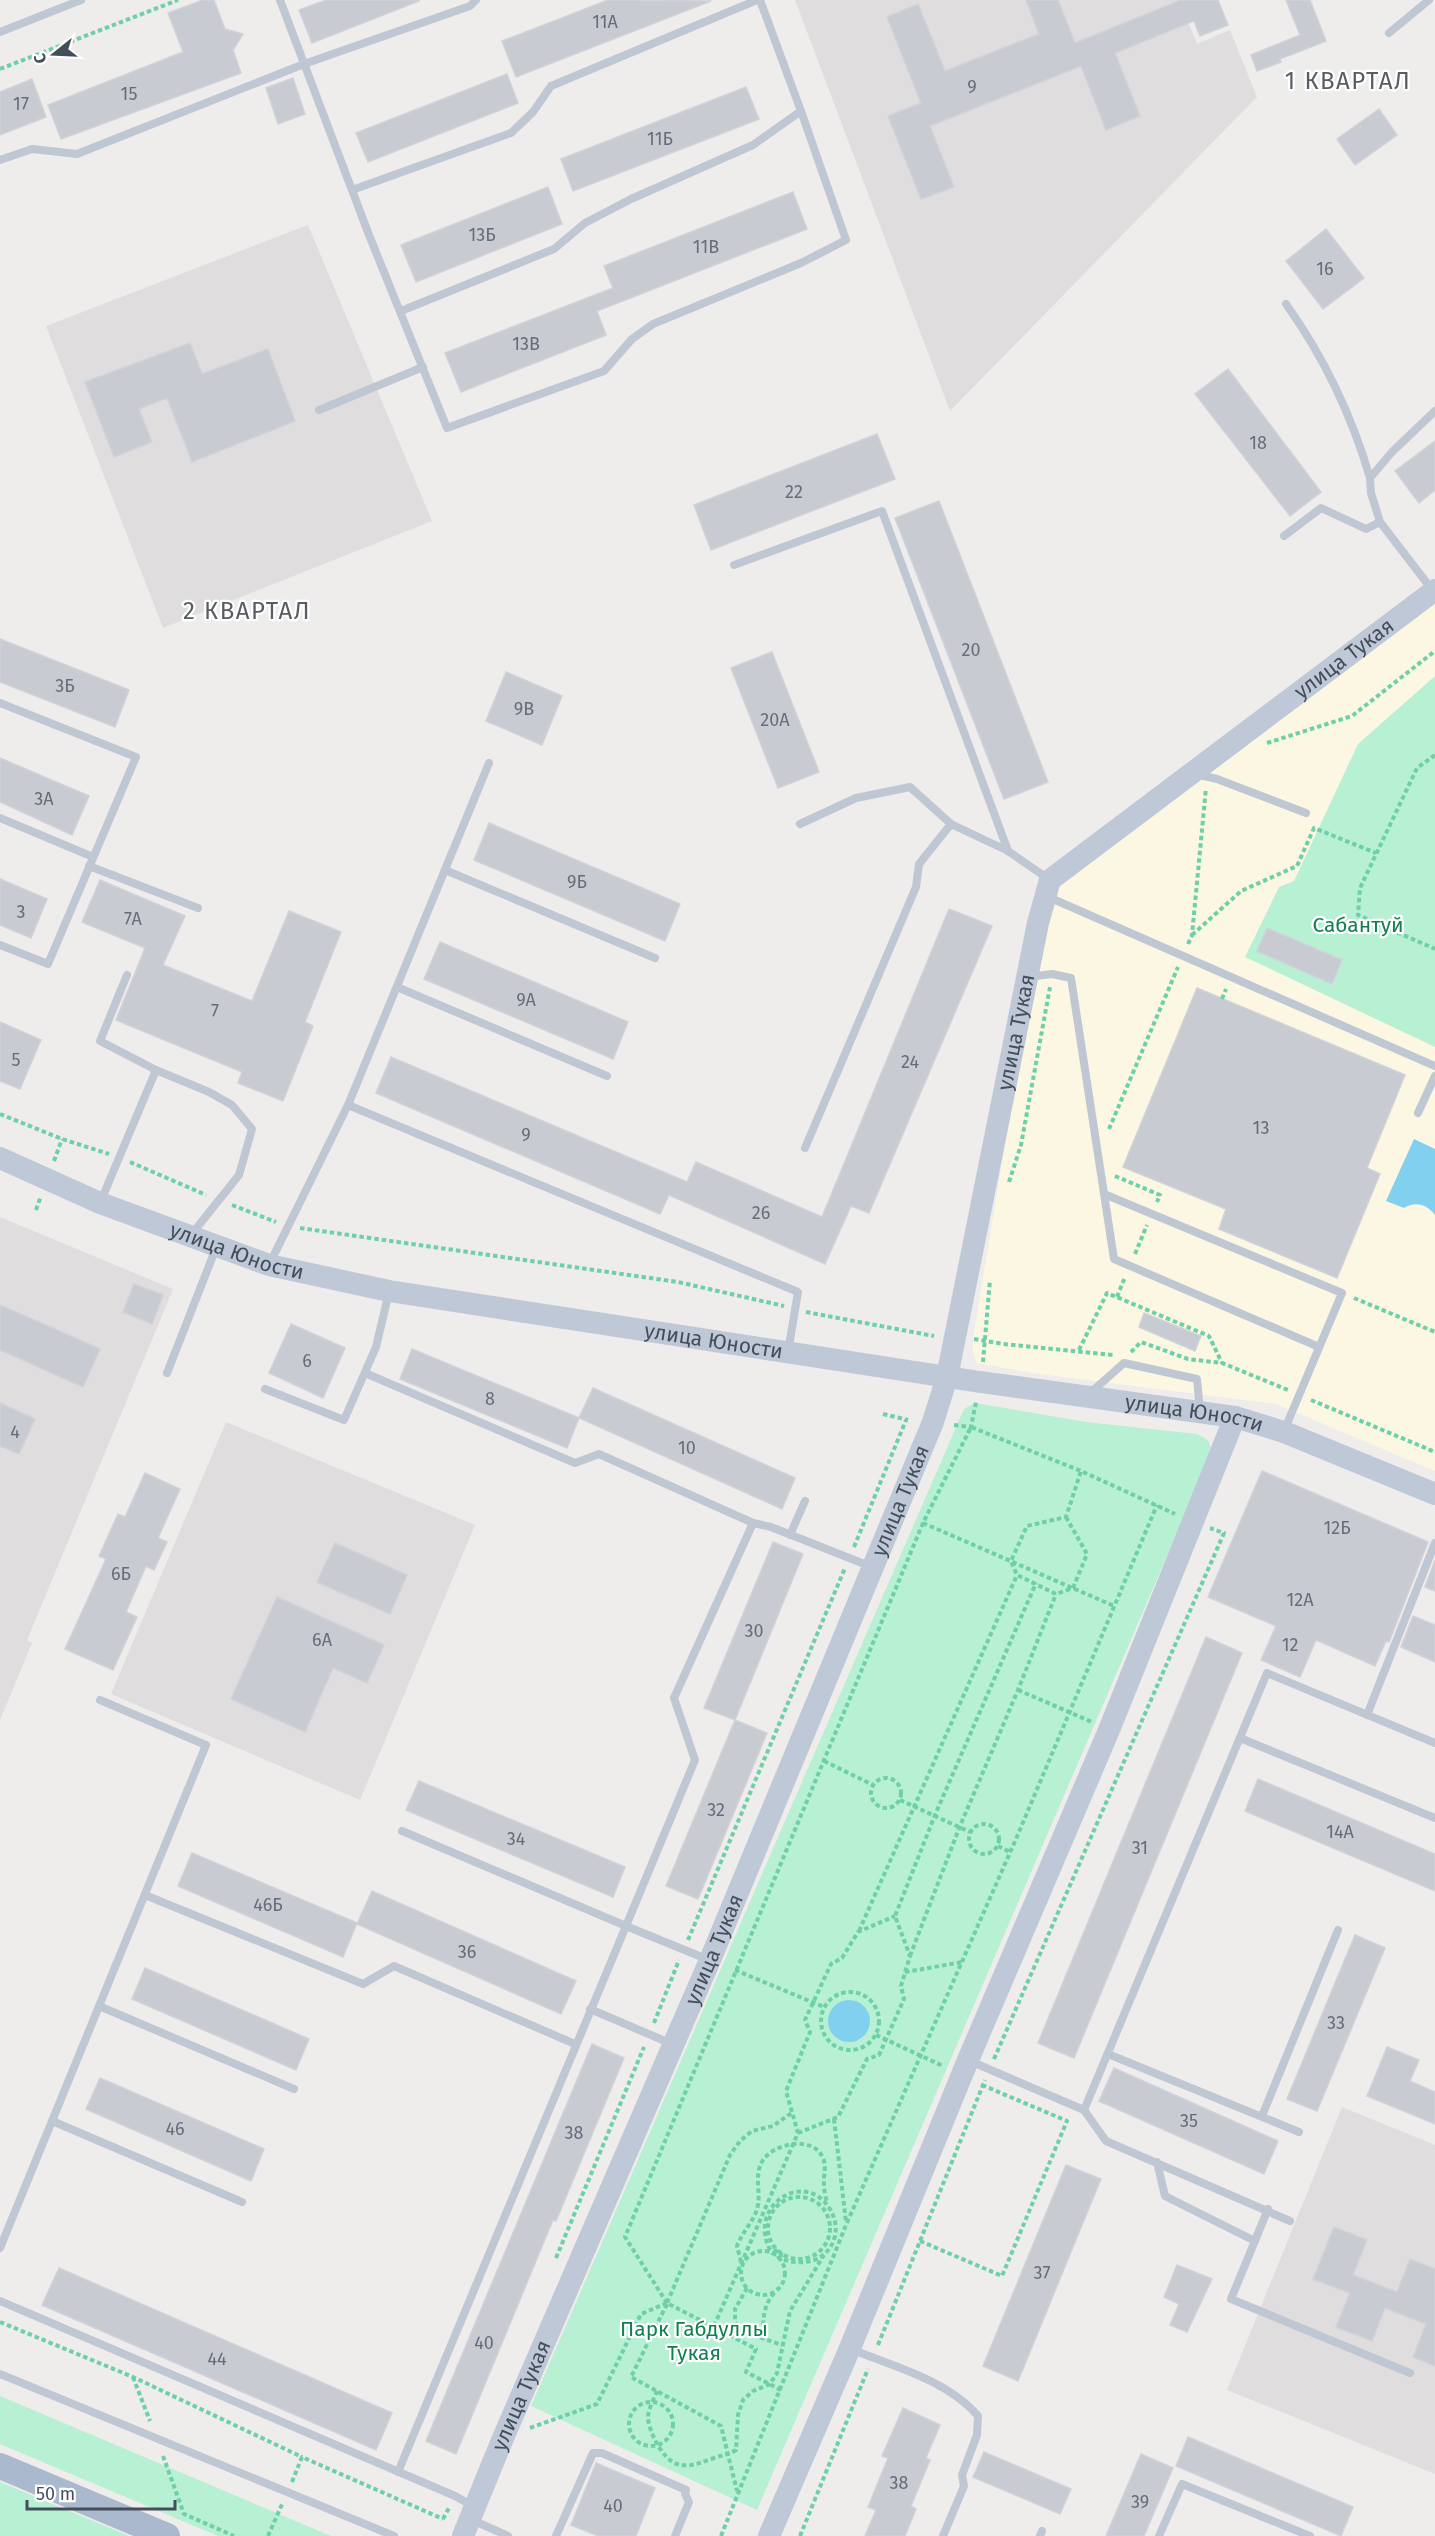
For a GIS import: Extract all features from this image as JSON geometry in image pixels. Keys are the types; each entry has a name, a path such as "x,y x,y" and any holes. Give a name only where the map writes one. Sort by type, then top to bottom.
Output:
{"main road":[{"path":"0,2466 167,2536"}],"street":[{"name":"улица Тукая","path":"470,2521 503,2438 710,1960 933,1422 947,1377 1048,888 1192,774 1434,591"},
{"name":"улица Юности","path":"0,1158 100,1203 269,1265 389,1291 947,1377 1235,1417 1284,1432 1435,1494"},
{"path":"769,2536 1109,1730 1235,1417"}],"lane":[{"path":"0,32 81,0"},
{"path":"280,0 352,190 447,428 604,371 632,339 653,324 801,263 846,240 801,111 758,0 551,86 533,112 511,133 352,190"},
{"path":"0,160 32,149 77,154 304,64 470,6 476,0"},
{"path":"1389,33 1429,0"},
{"path":"401,311 554,249 585,223 690,171 753,145 801,111"},
{"path":"1286,304 1307,333 1359,442 1380,522 1434,591"},
{"path":"319,410 423,368"},
{"path":"1370,478 1392,452 1435,411"},
{"path":"1284,536 1321,508 1366,530 1380,522"},
{"path":"734,565 882,512 1008,851"},
{"path":"0,703 136,758 48,964 0,945"},
{"path":"269,1265 348,1105 489,763"},
{"path":"1192,774 1217,779 1306,813"},
{"path":"800,824 856,798 910,787 951,824 1008,851 1048,888 1183,955 1435,1066"},
{"path":"0,818 198,908"},
{"path":"805,1148 916,886 919,864 951,824"},
{"path":"445,870 655,958"},
{"path":"1028,977 1052,974 1071,978 1114,1259 1319,1347"},
{"path":"127,975 100,1041 156,1071 209,1092 232,1105 252,1129 239,1175 189,1237"},
{"path":"397,987 607,1076"},
{"path":"100,1203 156,1071"},
{"path":"1418,1113 1435,1076"},
{"path":"348,1105 798,1292 788,1353"},
{"path":"1104,1194 1342,1293 1284,1432"},
{"path":"167,1373 216,1247"},
{"path":"266,1389 344,1420 376,1347 389,1291"},
{"path":"1087,1396 1124,1363 1197,1379 1200,1412"},
{"path":"365,1373 575,1463 598,1454 753,1523 872,1567"},
{"path":"790,1535 806,1501"},
{"path":"398,2472 695,1760 674,1698 753,1523"},
{"path":"1367,1715 1435,1543"},
{"path":"1084,2110 1267,1673 1435,1743"},
{"path":"0,2248 206,1745 100,1700"},
{"path":"1240,1738 1435,1818"},
{"path":"402,1830 710,1960"},
{"path":"145,1895 363,1984 394,1965 575,2044"},
{"path":"1262,2116 1338,1930"},
{"path":"99,2006 294,2089"},
{"path":"590,2009 674,2045"},
{"path":"1108,2054 1299,2132"},
{"path":"965,2068 990,2070 1084,2110 1106,2141 1290,2221"},
{"path":"52,2121 242,2202"},
{"path":"1157,2162 1165,2196 1255,2241"},
{"path":"1268,2210 1231,2300 1410,2373"},
{"path":"0,2301 455,2496 470,2521 508,2536"},
{"path":"850,2348 924,2379 968,2405 978,2416 977,2435 962,2475 964,2486 943,2536"},
{"path":"0,2374 394,2536"},
{"path":"556,2536 593,2453 602,2453 686,2490 685,2494 689,2502 675,2536"},
{"path":"1159,2536 1182,2484 1310,2536"}],"path":[{"path":"0,69 178,0"},
{"path":"1264,744 1352,716 1435,651"},
{"path":"1435,755 1417,768 1376,853 1360,888 1358,915 1435,949"},
{"path":"1104,1139 1192,935 1206,788 1217,779"},
{"path":"1192,935 1241,891 1297,866 1314,828 1376,853"},
{"path":"0,1114 62,1139 119,1157 220,1201 288,1226 678,1282 795,1310 937,1336 1116,1355"},
{"path":"1110,1174 1160,1195 1116,1297"},
{"path":"1079,1350 1107,1293 1209,1336 1222,1363"},
{"path":"1342,1293 1435,1332"},
{"path":"1127,1356 1142,1342 1188,1359 1222,1363 1435,1452"},
{"path":"554,2262 906,1420"},
{"path":"781,2390 746,2372 756,2349 667,2303 625,2237 923,1523 971,1428 1081,1470 1194,1522 1224,1533 983,2085 800,2536"},
{"path":"1066,1517 1027,1526 1011,1561 1017,1575 1056,1594 1073,1588 1087,1554 1066,1517 1081,1470"},
{"path":"721,2536 846,2225 963,1962 1157,1505"},
{"path":"923,1523 1114,1606"},
{"path":"798,2133 786,2091 810,2032 805,2020 812,2002 831,1964 842,1958 858,1932 1017,1575"},
{"path":"910,1956 895,1916 935,1815 1036,1583"},
{"path":"714,2326 798,2133 838,2117 867,2059 879,2055 887,2040 904,1999 901,1986 910,1956 960,1826 1056,1594"},
{"path":"1018,1690 1135,1740"},
{"path":"824,1761 873,1785"},
{"path":"882,1778 893,1779 901,1788 900,1800 891,1807 879,1806 871,1797 873,1785 882,1778"},
{"path":"900,1800 970,1832"},
{"path":"980,1824 991,1825 999,1834 998,1846 988,1854 977,1853 969,1844 970,1832 980,1824"},
{"path":"998,1846 1010,1852"},
{"path":"858,1932 895,1916"},
{"path":"905,1972 963,1962"},
{"path":"735,1970 824,2007"},
{"path":"853,1992 864,1995 873,2002 878,2013 879,2024 876,2035 868,2044 858,2049 847,2050 836,2047 827,2040 822,2029 821,2018 824,2007 831,1998 841,1993 853,1992"},
{"path":"876,2035 922,2056 965,2068"},
{"path":"920,2241 1002,2276 1057,2148 1066,2121 983,2085"},
{"path":"737,2492 721,2426 631,2377 667,2303 730,2155 740,2141 752,2131 773,2126 793,2112"},
{"path":"834,2119 846,2225"},
{"path":"741,2263 737,2246 758,2207 757,2178 764,2160 778,2147 792,2144 807,2146 818,2151 823,2157 827,2204"},
{"path":"657,2391 648,2415 649,2426 665,2455 675,2464 689,2465 728,2455 736,2450 738,2415 743,2400 753,2391 770,2384 777,2373 790,2311 833,2243 836,2229 834,2215 827,2204 815,2195 802,2192 788,2194 776,2201 767,2212 764,2226 766,2240 777,2254 798,2264 812,2262 824,2255"},
{"path":"763,2340 762,2315 767,2301 778,2289 785,2274 777,2254 769,2226 772,2214 789,2198 801,2197 813,2200 823,2207 829,2217 831,2229 828,2241 820,2250 810,2257 798,2258 777,2254 756,2253 743,2264 741,2272 747,2288 762,2295 778,2289"},
{"path":"747,2288 735,2309 735,2322 744,2332 782,2345"},
{"path":"503,2438 597,2404 641,2314 667,2303"},
{"path":"0,2322 133,2377 302,2457 414,2506"},
{"path":"133,2377 184,2514 234,2536"},
{"path":"652,2402 667,2409 673,2425 666,2440 659,2445 642,2444 635,2439 629,2423 637,2408 652,2402"},
{"path":"268,2536 302,2457"},
{"path":"443,2519 455,2496"}],"shaded area":[{"path":"795,0 1179,0 1197,44 1230,30 1257,97 950,411"},
{"path":"308,225 432,521 163,628 46,326"},
{"path":"1435,601 1435,1471 1276,1404 1032,1373 977,1363 973,1352 973,1339 1038,944 1055,885"},
{"path":"0,1217 173,1289 27,1640 32,1643 0,1720"},
{"path":"226,1422 475,1525 360,1800 111,1694"},
{"path":"1342,2107 1435,2145 1435,2474 1227,2390"}],"green space":[{"name":"Сабантуй","path":"1435,676 1435,1047 1245,957 1279,887 1294,881 1358,744"},
{"name":"Парк Габдуллы Тукая","path":"975,1403 1086,1422 1197,1434 1208,1440 1212,1451 757,2510 531,2406 964,1409"},
{"path":"0,2396 331,2536 218,2536 0,2444"},
{"path":"0,2482 129,2536 0,2536"}],"water":[{"path":"1414,1139 1435,1149 1435,1215 1421,1205 1404,1208 1386,1201"},
{"path":"849,2000 857,2001 864,2006 869,2013 869,2029 864,2036 857,2041 849,2042 841,2041 834,2036 829,2029 828,2021 829,2013 834,2006 841,2001"}],"building":[{"path":"203,0 214,0 225,29 243,34 233,50 241,73 61,139 48,105 183,52 168,13"},
{"path":"326,0 419,1 312,43 299,10"},
{"path":"608,0 711,1 516,77 502,41"},
{"path":"1026,0 1058,0 1075,43 1181,0 1218,0 1228,25 1200,36 1194,21 1115,53 1140,116 1106,130 1081,66 930,126 954,187 921,199 888,116 921,103 887,17 918,4 945,71 1039,34"},
{"path":"1286,0 1310,0 1326,41 1280,59 1281,62 1257,71 1251,55 1300,35"},
{"path":"507,74 518,103 368,162 356,133"},
{"path":"293,78 305,114 278,124 266,88"},
{"path":"32,79 46,117 0,135 0,92"},
{"path":"746,87 759,119 573,191 561,159"},
{"path":"1379,109 1397,135 1355,165 1337,139"},
{"path":"548,187 562,224 416,282 401,245"},
{"path":"793,192 807,229 597,311 606,335 461,392 445,353 613,288 604,266"},
{"path":"1326,229 1364,278 1323,309 1286,261"},
{"path":"190,343 202,374 268,349 295,421 192,462 167,398 139,409 152,442 114,457 85,382"},
{"path":"1228,369 1321,492 1290,516 1195,394"},
{"path":"877,434 895,479 711,550 694,505"},
{"path":"1435,441 1435,490 1419,503 1395,471"},
{"path":"939,501 1048,782 1004,799 895,518"},
{"path":"0,639 129,690 115,727 0,682"},
{"path":"772,652 819,772 778,788 731,668"},
{"path":"506,672 562,696 542,745 486,721"},
{"path":"0,758 89,796 72,835 0,802"},
{"path":"489,823 680,904 665,941 474,860"},
{"path":"0,879 47,899 31,938 0,925"},
{"path":"100,880 185,916 163,965 252,1001 289,911 341,932 305,1022 313,1026 283,1101 238,1083 242,1072 116,1020 145,948 82,922"},
{"path":"949,909 992,926 869,1213 851,1206 825,1264 669,1195 660,1214 376,1093 391,1057 687,1182 696,1162 822,1217"},
{"path":"1267,928 1342,960 1332,984 1257,951"},
{"path":"440,942 628,1022 613,1059 424,979"},
{"path":"1197,988 1405,1075 1367,1168 1380,1174 1337,1278 1219,1229 1226,1209 1123,1167"},
{"path":"0,1022 41,1040 20,1089 0,1081"},
{"path":"134,1284 163,1295 152,1324 123,1312"},
{"path":"0,1305 100,1349 83,1387 0,1350"},
{"path":"1144,1313 1201,1336 1195,1351 1139,1327"},
{"path":"291,1324 345,1348 323,1398 269,1373"},
{"path":"412,1349 579,1418 567,1448 400,1379"},
{"path":"593,1388 795,1478 782,1509 579,1418"},
{"path":"0,1403 35,1419 19,1454 0,1446"},
{"path":"1262,1471 1428,1542 1389,1642 1386,1641 1375,1666 1316,1640 1300,1677 1261,1660 1276,1626 1208,1597"},
{"path":"145,1473 180,1489 158,1538 167,1542 154,1570 146,1566 126,1612 137,1617 113,1670 65,1649 106,1559 99,1556 118,1514 125,1517"},
{"path":"773,1542 803,1554 735,1720 704,1708"},
{"path":"335,1543 407,1575 390,1614 317,1582"},
{"path":"1435,1560 1435,1591 1425,1587"},
{"path":"277,1597 384,1645 367,1683 333,1668 305,1732 231,1699"},
{"path":"1413,1616 1435,1625 1435,1662 1401,1647"},
{"path":"1206,1637 1242,1653 1074,2058 1038,2043"},
{"path":"735,1720 767,1733 698,1899 666,1886"},
{"path":"1258,1779 1435,1854 1435,1891 1245,1811"},
{"path":"419,1781 625,1867 613,1897 406,1810"},
{"path":"192,1853 357,1923 343,1957 178,1886"},
{"path":"372,1891 576,1981 561,2014 357,1924"},
{"path":"1355,1935 1385,1948 1317,2111 1287,2099"},
{"path":"145,1968 309,2039 296,2070 132,1999"},
{"path":"592,2044 624,2058 556,2221 553,2220 456,2454 426,2441"},
{"path":"1387,2047 1419,2060 1410,2081 1435,2092 1435,2124 1367,2096"},
{"path":"1114,2068 1278,2141 1264,2174 1099,2101"},
{"path":"100,2078 264,2149 251,2181 86,2109"},
{"path":"1066,2165 1101,2179 1018,2381 983,2366"},
{"path":"1334,2227 1367,2240 1353,2275 1397,2292 1410,2259 1435,2269 1435,2366 1413,2357 1426,2324 1385,2308 1372,2341 1336,2327 1350,2293 1313,2279"},
{"path":"1177,2265 1212,2279 1187,2332 1170,2325 1179,2304 1164,2297"},
{"path":"59,2268 392,2413 376,2450 42,2305"},
{"path":"903,2408 940,2425 926,2458 930,2460 911,2506 916,2509 905,2536 865,2536 876,2510 868,2507 888,2458 882,2456"},
{"path":"1188,2437 1353,2507 1341,2536 1176,2466"},
{"path":"984,2452 1071,2489 1060,2514 973,2477"},
{"path":"1141,2454 1173,2468 1144,2536 1106,2536"},
{"path":"596,2463 655,2488 636,2536 598,2536 571,2525"}],"district":[{"name":"1 КВАРТАЛ","path":"1348,81"},
{"name":"2 КВАРТАЛ","path":"247,611"}]}
